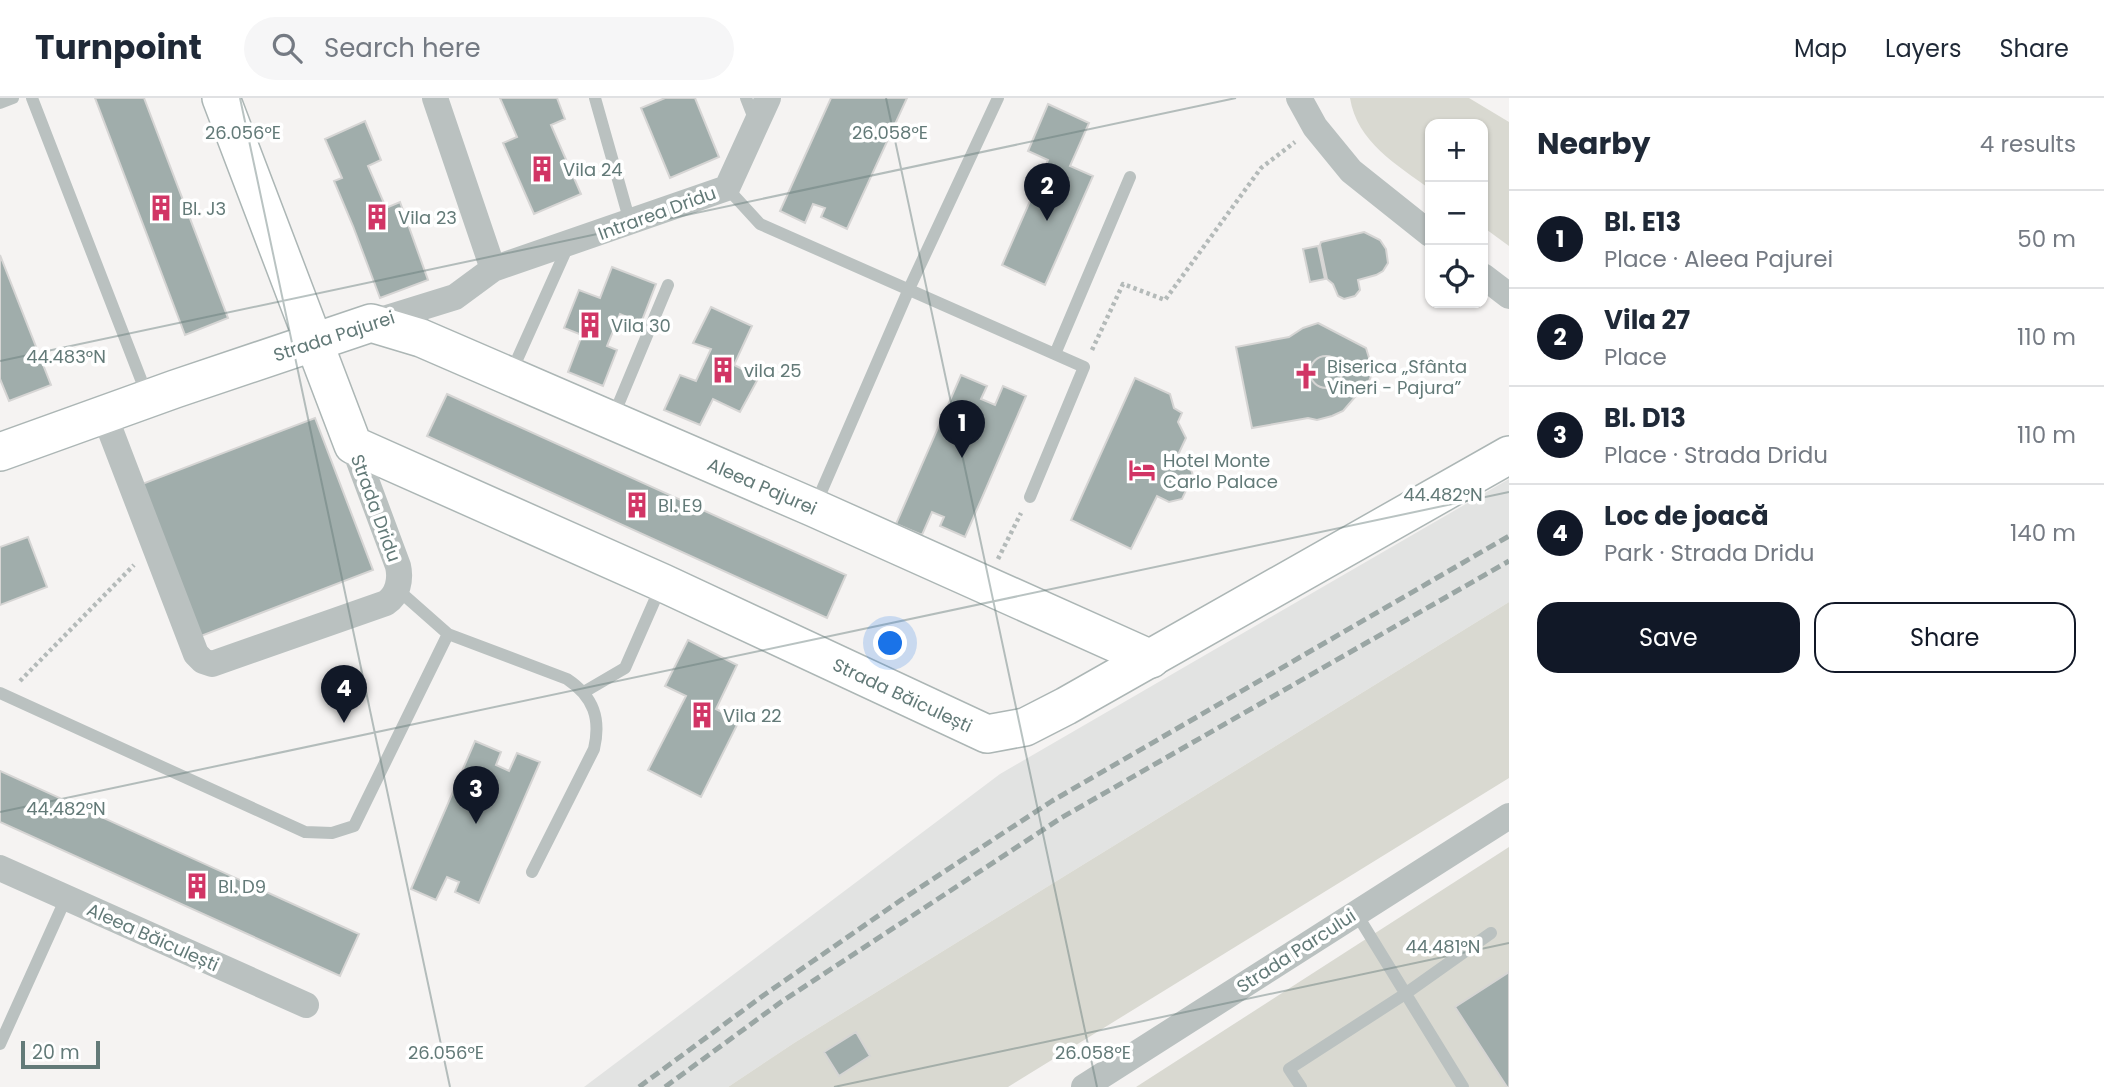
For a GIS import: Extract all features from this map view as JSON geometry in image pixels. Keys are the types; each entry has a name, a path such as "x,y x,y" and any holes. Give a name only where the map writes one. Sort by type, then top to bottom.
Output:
{"street":[{"name":"Strada Dridu","path":"221,98 398,566 400,576 397,589"},
{"path":"435,98 493,269"},
{"name":"Intrarea Dridu","path":"493,269 727,188 768,98"},
{"path":"1299,98 1315,127 1351,171 1425,230"},
{"path":"1315,127 1316,98"},
{"name":"Strada Pajurei","path":"0,452 148,398 455,296 493,269"},
{"path":"1488,280 1509,296"},
{"name":"Aleea Pajurei","path":"371,323 421,338 510,376 1151,659"},
{"path":"104,414 196,654 202,660 212,664 389,602 397,589"},
{"name":"Strada Băiculești","path":"353,445 663,583 987,734 1025,727 1151,659 1509,455"},
{"name":"Strada Parcului","path":"1084,1087 1509,816"},
{"name":"Aleea Băiculești","path":"0,868 306,1005"}],"lane":[{"path":"0,103 13,98"},
{"path":"32,98 148,398"},
{"path":"594,98 630,222"},
{"path":"746,98 756,124"},
{"path":"814,508 909,289 998,98"},
{"path":"1055,354 1130,177"},
{"path":"727,188 760,224 1084,366 1030,497"},
{"path":"510,376 569,244"},
{"path":"611,421 668,285"},
{"path":"584,692 625,668 663,583"},
{"path":"397,589 448,635 566,679 584,692 596,715 598,732 594,749 532,873"},
{"path":"3,694 305,832 332,833 354,826 448,635"},
{"path":"0,1044 66,898"},
{"path":"1356,913 1463,1087"},
{"path":"1301,1087 1289,1069 1405,994 1491,933"}],"path":[{"path":"1084,366 1123,284 1165,300 1261,168 1315,127"},
{"path":"985,584 1030,497"},
{"path":"3,694 154,544"}],"shaded area":[{"path":"1350,98 1469,98 1509,122 1509,246 1488,231 1488,119 1425,119 1425,185 1380,151 1354,114"},
{"path":"1509,479 1509,602 794,1043 728,1087 584,1087 1000,774"},
{"path":"1509,602 1509,778 1008,1087 728,1087 794,1043"},
{"path":"1509,847 1509,1087 1136,1087"}],"building":[{"name":"Bl. J3","path":"95,98 144,98 228,318 185,335"},
{"name":"Vila 24","path":"500,98 557,98 565,119 551,125 581,194 534,214 503,143 517,137"},
{"path":"665,98 695,98 719,157 670,178 641,108"},
{"path":"831,98 907,98 847,229 821,217 825,208 813,204 805,223 780,211"},
{"path":"1048,104 1089,123 1070,166 1093,176 1045,285 1002,265 1048,160 1028,151"},
{"name":"Vila 23","path":"365,121 381,160 368,166 386,208 400,202 428,280 380,298 334,181 342,178 325,139"},
{"path":"1364,232 1380,240 1386,249 1388,263 1383,271 1376,275 1358,280 1360,290 1355,296 1344,299 1338,296 1333,284 1327,279 1320,245 1321,242"},
{"path":"1318,246 1325,279 1310,282 1303,249"},
{"path":"0,255 51,385 9,401 0,379"},
{"name":"Vila 30","path":"612,267 656,284 641,323 620,314 607,346 617,350 603,386 568,372 582,335 564,328 579,290 600,298"},
{"name":"vila 25","path":"711,307 752,326 734,365 759,377 740,412 713,399 700,425 664,410 680,375 696,381 711,349 693,343"},
{"name":"Biserica „Sfânta Vineri - Pajura”","path":"1318,323 1366,348 1373,371 1369,381 1343,411 1332,416 1252,428 1236,347 1289,337"},
{"path":"1326,356 1337,361 1342,372 1337,383 1326,388 1315,383 1310,372 1315,361"},
{"path":"961,375 987,386 981,399 995,405 1003,386 1026,396 965,537 940,526 944,517 932,512 922,535 896,524"},
{"name":"Hotel Monte Carlo Palace","path":"1135,378 1170,394 1174,408 1182,413 1178,422 1186,438 1177,457 1189,463 1193,476 1182,499 1169,502 1157,496 1131,549 1071,520"},
{"name":"Bl. E9","path":"447,394 846,575 827,618 427,436"},
{"path":"315,418 373,570 201,636 142,484"},
{"path":"28,537 47,587 0,605 0,547"},
{"name":"Vila 22","path":"688,640 737,665 716,709 739,721 701,797 648,770 686,696 665,686"},
{"path":"475,741 501,752 496,765 509,771 517,753 540,762 479,903 455,892 459,882 447,877 436,900 411,889"},
{"name":"Bl. D9","path":"0,771 359,934 340,976 0,822"},
{"path":"1509,972 1509,1087 1507,1087 1455,1007"},
{"path":"856,1032 870,1056 839,1076 824,1052"}],"railway":[{"path":"639,1087 764,995 901,900 1052,801 1509,536"},
{"path":"665,1087 781,1002 1061,818 1509,561"}],"place":[{"name":"Vila 24","path":"542,169"},
{"name":"Bl. J3","path":"161,208"},
{"name":"Vila 23","path":"377,217"},
{"name":"Vila 27","path":"1047,221"},
{"name":"Vila 30","path":"590,325"},
{"name":"vila 25","path":"723,370"},
{"name":"Biserica „Sfânta Vineri - Pajura”","path":"1306,376"},
{"name":"Bl. E13","path":"962,458"},
{"name":"Hotel Monte Carlo Palace","path":"1142,470"},
{"name":"Bl. E9","path":"637,505"},
{"name":"Vila 22","path":"702,715"},
{"name":"Loc de joacă","path":"344,723"},
{"name":"Bl. D13","path":"476,824"},
{"name":"Bl. D9","path":"197,886"}]}
